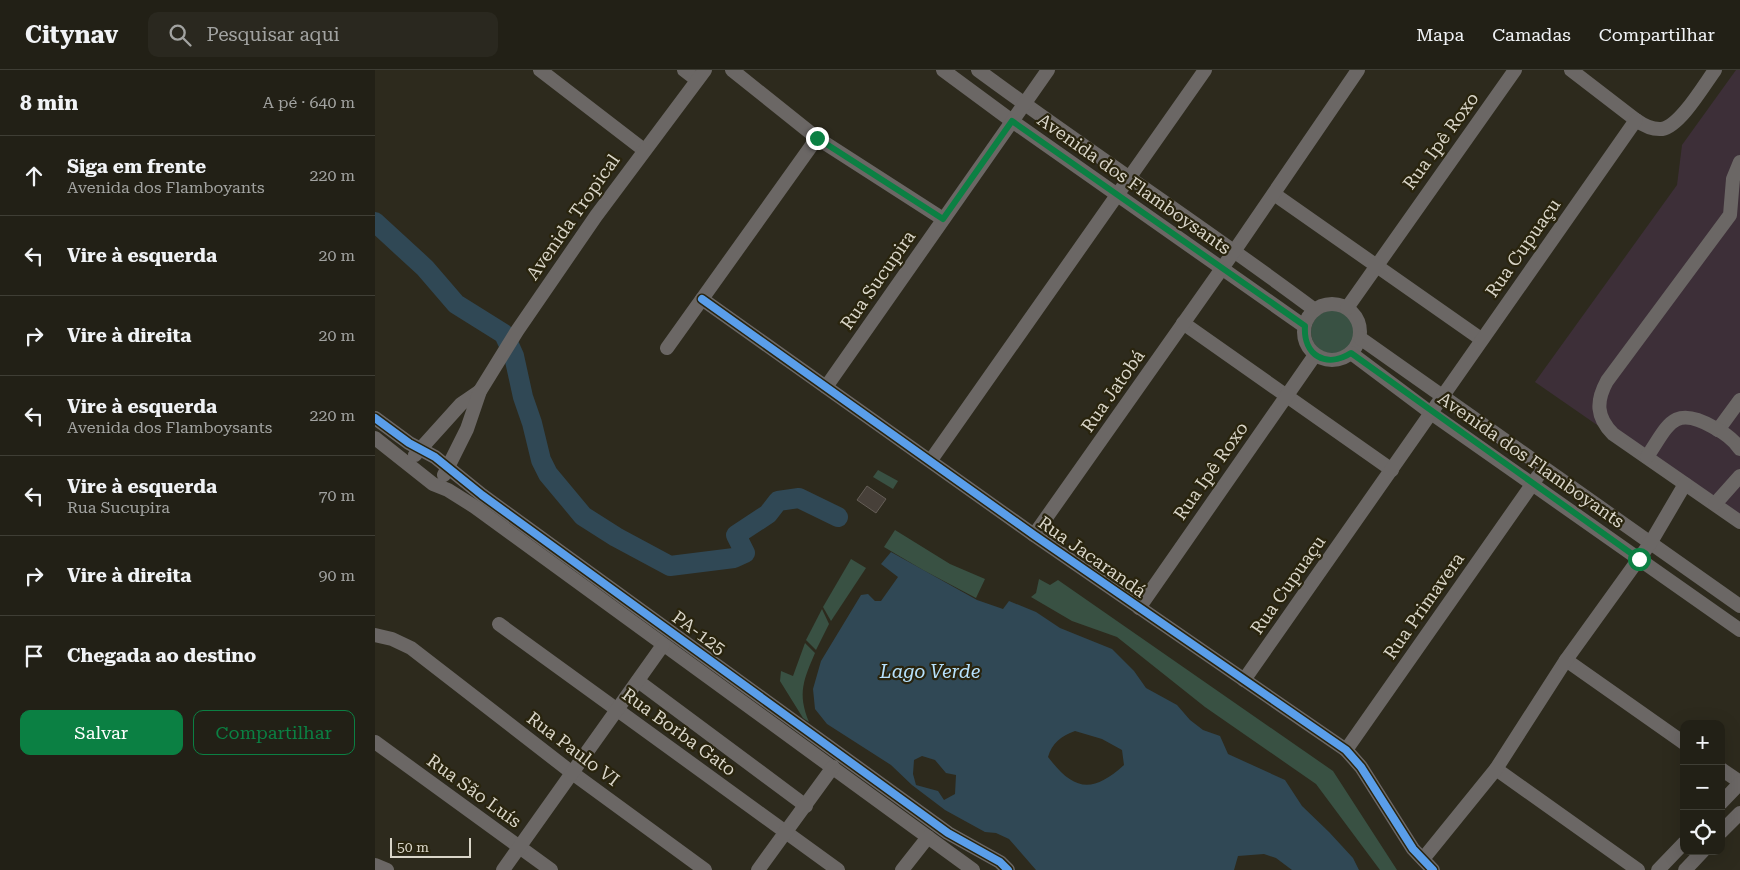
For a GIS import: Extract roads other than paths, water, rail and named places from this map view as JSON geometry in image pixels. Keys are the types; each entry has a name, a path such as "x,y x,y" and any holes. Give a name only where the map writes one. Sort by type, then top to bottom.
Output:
{"street":[{"path":"540,70 644,150"},
{"path":"684,70 701,75"},
{"path":"732,70 817,138 943,219"},
{"name":"Avenida dos Flamboysants","path":"943,70 1012,121 1305,326"},
{"name":"Avenida dos Flamboysants","path":"978,70 1127,178 1235,250 1315,310"},
{"name":"Rua Sucupira","path":"826,387 1047,70"},
{"path":"931,460 1118,194 1127,178 1205,70"},
{"path":"1235,250 1359,70"},
{"name":"Rua Ipê Roxo","path":"1347,308 1375,265 1515,70"},
{"path":"1571,70 1636,120 1647,127 1661,129 1667,127 1683,112 1715,70"},
{"name":"Avenida Tropical","path":"480,391 517,331 644,150 701,75"},
{"name":"Rua Cupuaçu","path":"1244,680 1636,120"},
{"path":"667,348 817,138"},
{"path":"1740,162 1733,179 1735,219 1607,381 1599,398 1599,413 1606,427 1740,522"},
{"path":"1274,194 1481,339"},
{"name":"Rua Jatobá","path":"1035,535 1235,250"},
{"name":"Rua Jacarandá","path":"703,299 1139,608 1346,750 1361,767 1413,848 1433,870"},
{"path":"1336,304 1347,308 1358,321 1360,338 1351,353 1333,360 1315,355 1308,347 1304,336 1308,317 1315,310 1325,305 1336,304"},
{"path":"1183,323 1392,470"},
{"name":"Avenida dos Flamboyants","path":"1360,338 1442,398 1651,542 1740,606"},
{"name":"Avenida dos Flamboyants","path":"1351,353 1431,413 1740,630"},
{"name":"Rua Ipê Roxo","path":"1139,608 1315,355"},
{"path":"411,468 414,456 461,404 480,391"},
{"path":"433,484 443,477 467,429 480,391"},
{"path":"1718,430 1740,400"},
{"path":"1647,457 1663,433 1677,419 1686,416 1696,417 1718,430 1740,449"},
{"name":"PA-125","path":"375,418 447,466 482,495 948,833 991,858 1007,870"},
{"name":"PA-125","path":"375,438 433,484 449,490 475,507 973,870"},
{"name":"Rua Primavera","path":"1346,750 1543,468"},
{"path":"1715,504 1740,476"},
{"path":"1423,859 1496,769 1566,660 1651,542 1685,484"},
{"name":"Rua Borba Gato","path":"499,624 838,870"},
{"name":"Rua Paulo VI","path":"375,635 392,639 416,651 571,772 705,870"},
{"path":"503,870 663,645"},
{"path":"1566,660 1680,740"},
{"path":"638,681 806,806"},
{"name":"Rua São Luís","path":"375,742 551,870"},
{"path":"758,870 833,767"},
{"path":"1496,769 1638,870"},
{"path":"1725,772 1740,782 1725,799"},
{"path":"1725,828 1740,813"},
{"path":"902,870 928,837"},
{"path":"1658,870 1680,847"},
{"path":"1685,870 1699,855"},
{"path":"979,870 982,864 991,858"},
{"path":"375,865 387,870"}],"water":[{"name":"Lago Verde","path":"891,552 977,600 1003,609 1009,601 1036,612 1060,628 1112,649 1134,671 1146,688 1177,705 1190,720 1203,730 1220,736 1228,754 1285,780 1302,806 1353,858 1359,870 1292,870 1276,858 1264,854 1238,856 1234,870 1036,870 1009,839 996,833 985,832 945,810 912,785 891,765 827,724 815,709 813,689 821,661 861,595 868,594 875,601 881,601 898,577 881,564","holes":["1075,731 1102,739 1122,750 1124,765 1102,781 1093,784 1084,785 1066,777 1048,757 1058,741 1065,735","922,756 935,760 946,773 956,775 955,794 944,800 938,791 916,785 913,774 914,760"]}],"waterway":[{"path":"375,222 425,268 456,304 504,334 514,356 523,397 532,423 541,460 548,474 583,516 616,537 670,566 734,558 745,553 736,535 768,514 778,501 799,498 838,517"}]}
